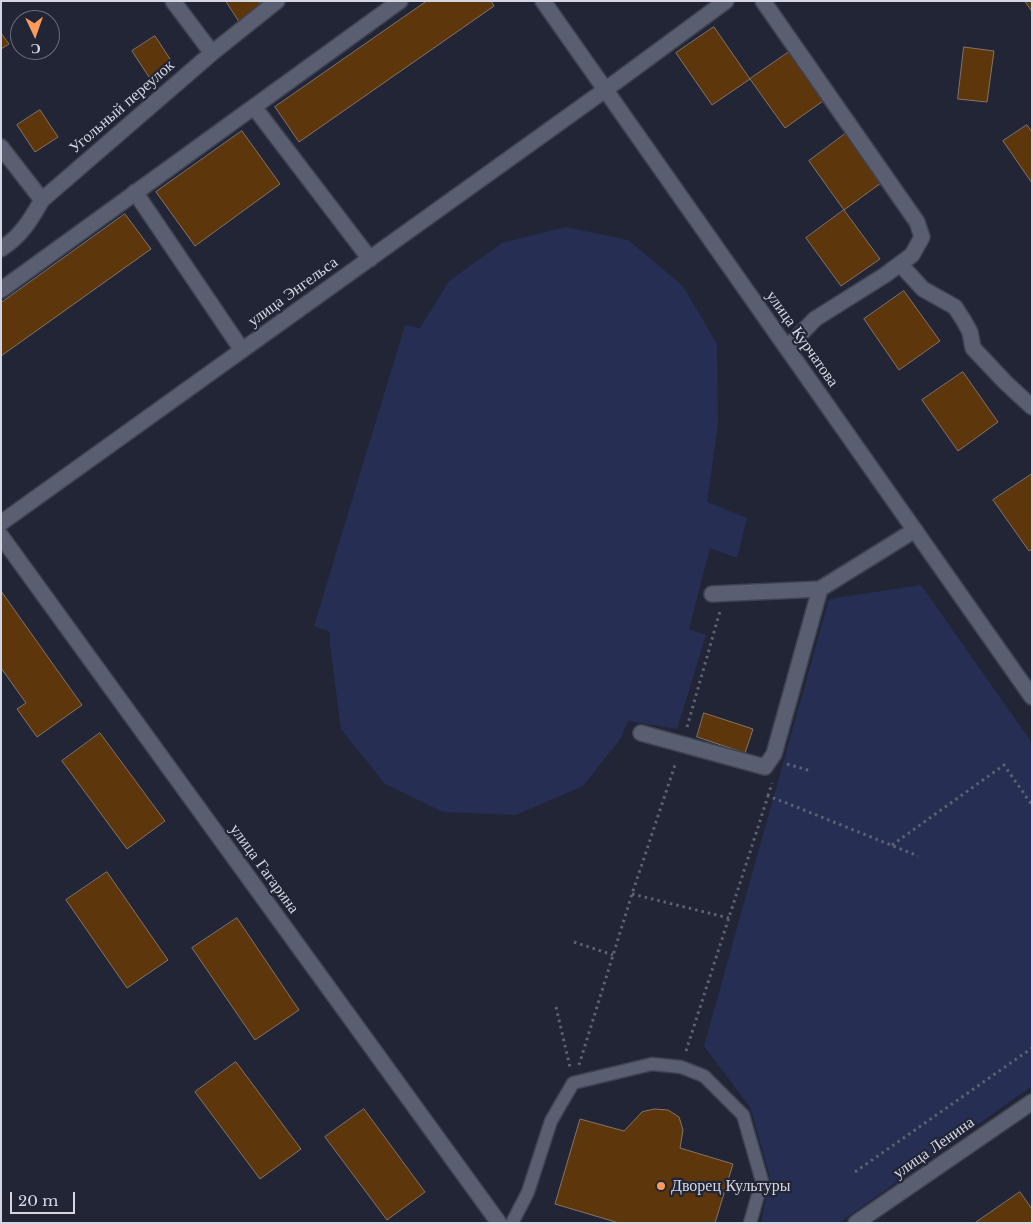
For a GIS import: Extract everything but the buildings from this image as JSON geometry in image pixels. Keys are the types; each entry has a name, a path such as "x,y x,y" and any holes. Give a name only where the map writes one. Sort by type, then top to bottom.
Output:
{"street":[{"path":"174,1 212,52"},
{"name":"Угольный переулок","path":"1,249 13,241 29,223 42,200 212,52 277,1"},
{"path":"1,290 400,1"},
{"name":"улица Курчатова","path":"543,1 1031,693"},
{"name":"улица Энгельса","path":"1,523 605,90 726,1"},
{"path":"763,1 917,222 922,237 912,255 815,320 787,348"},
{"path":"254,107 370,259"},
{"path":"1,147 42,200"},
{"path":"136,192 242,350"},
{"path":"900,264 923,289 955,307 970,332 973,348 1032,407"},
{"path":"719,594 820,589 915,530"},
{"name":"улица Гагарина","path":"1,536 498,1223"},
{"path":"641,733 764,767 774,754 820,589"},
{"name":"улица Ленина","path":"856,1223 1032,1102"}],"lane":[{"path":"512,1223 528,1192 551,1122 574,1083 652,1064 681,1067 704,1076 743,1115 762,1181 750,1223"}],"path":[{"path":"574,1083 632,894 682,744 719,594"},
{"path":"891,845 1004,765 1032,805"},
{"path":"681,1067 768,796 918,856"},
{"path":"632,894 728,918"},
{"path":"574,942 613,955"},
{"path":"556,1007 574,1083"},
{"path":"855,1172 1032,1048"}],"shaded area":[{"path":"566,227 628,240 683,286 717,344 718,424 707,502 747,518 737,558 710,548 689,629 706,635 677,729 628,721 621,738 583,786 516,815 443,812 385,784 341,729 330,632 314,626 405,325 420,328 449,281 502,243"},
{"path":"921,585 1032,743 1032,1086 839,1223 761,1223 770,1177 750,1107 704,1046 829,599"}],"place":[{"name":"Дворец Культуры","path":"661,1186"}]}
